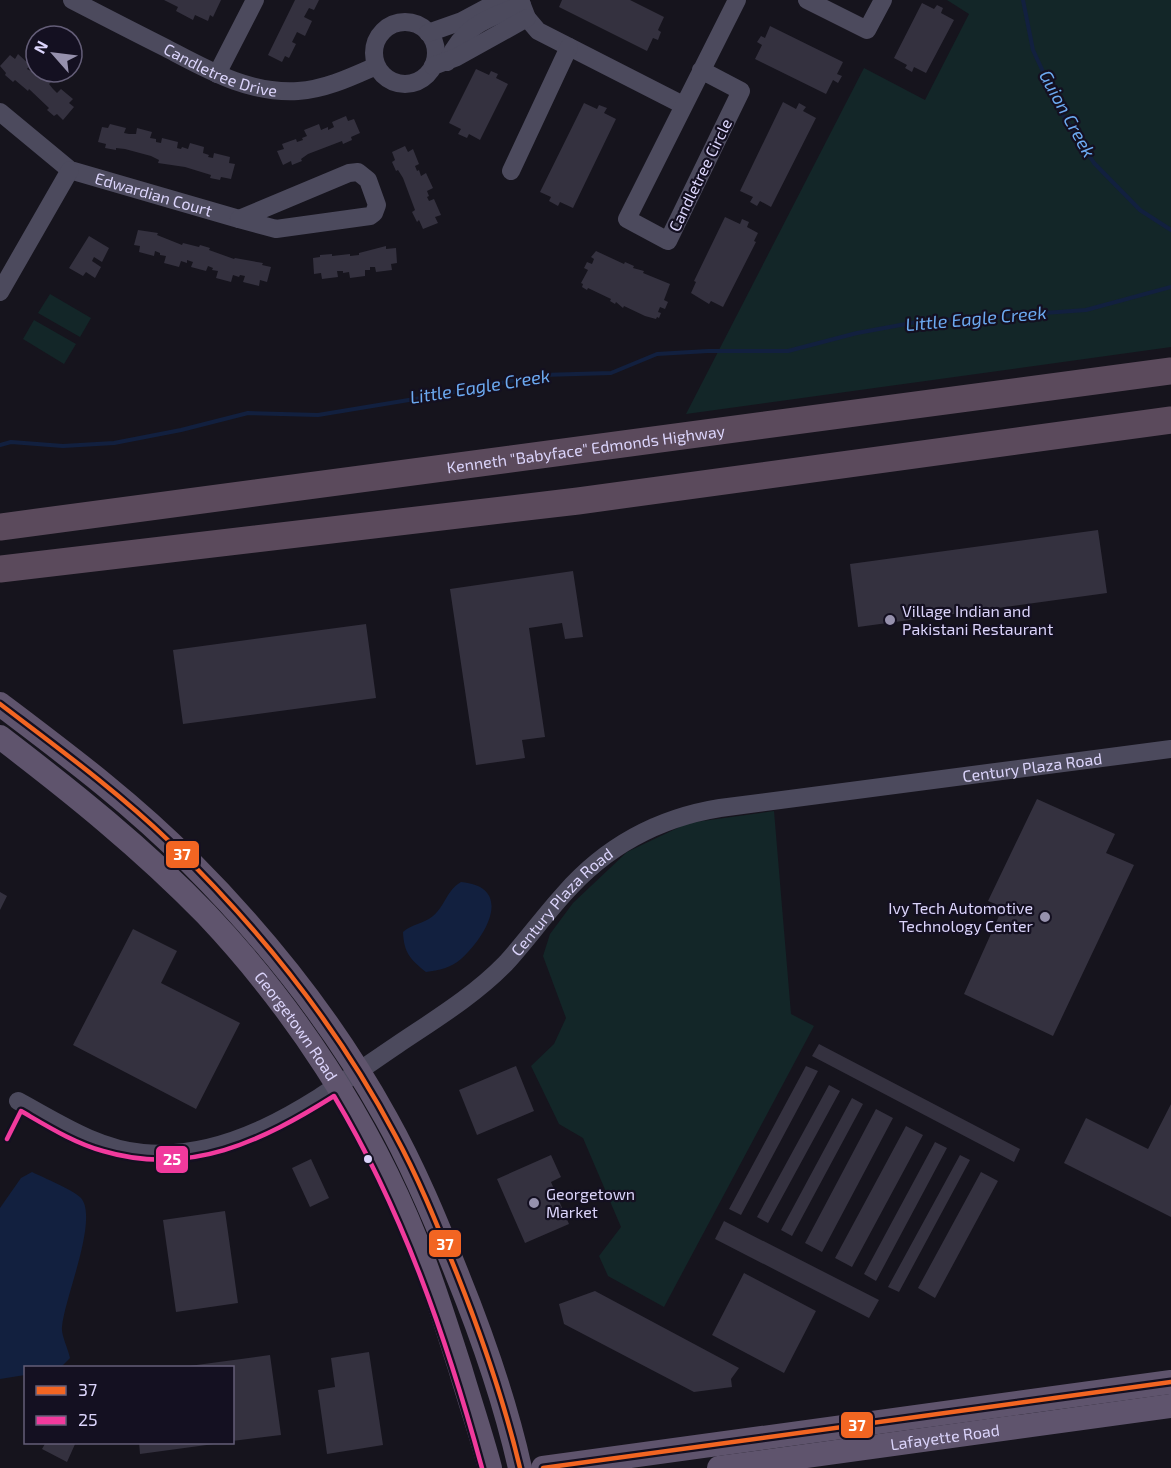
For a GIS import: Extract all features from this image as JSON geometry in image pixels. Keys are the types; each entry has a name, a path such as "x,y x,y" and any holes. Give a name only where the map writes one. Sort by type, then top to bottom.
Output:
{"highway":[{"name":"Kenneth \"Babyface\" Edmonds Highway","path":"0,527 1171,371"},
{"path":"0,569 590,499 1171,420"}],"main road":[{"name":"Georgetown Road","path":"0,704 120,798 190,862 277,958 358,1071 401,1147 453,1263 484,1340 509,1420 520,1468"},
{"name":"Georgetown Road","path":"0,737 116,830 206,915 255,970 286,1010 337,1086 376,1153 415,1238 446,1321 490,1468"},
{"name":"Lafayette Road","path":"543,1468 1171,1382"},
{"name":"Lafayette Road","path":"719,1468 1171,1406"}],"street":[{"name":"Candletree Drive","path":"72,0 217,74 260,89 298,91 341,81 376,66"},
{"path":"217,74 255,0"},
{"path":"428,33 468,18 501,0"},
{"name":"Candletree Circle","path":"701,70 741,91 668,241 627,219 683,105 701,70 737,0"},
{"path":"807,0 867,30 883,0"},
{"path":"440,64 436,56 435,45 428,33 415,24 405,22 386,28 375,45 376,66 382,74 390,81 410,84 420,81 440,64 523,8 538,31 683,105"},
{"path":"512,171 569,47"},
{"path":"0,112 70,170 0,292"},
{"name":"Edwardian Court","path":"70,170 239,219 279,228 370,216 377,205 366,178 354,172 239,219"},
{"name":"Century Plaza Road","path":"18,1101 87,1138 142,1153 174,1154 223,1144 255,1133 298,1110 435,1020 486,982 507,962 588,869 619,845 652,827 690,814 720,808 1168,750"}],"green space":[{"path":"947,0 1171,0 1171,347 686,414 864,68 925,100 969,14"},
{"path":"50,294 91,318 80,337 38,313"},
{"path":"34,320 76,344 64,364 23,339"},
{"path":"774,811 791,1014 814,1026 664,1307 608,1276 599,1256 621,1227 583,1138 559,1124 531,1066 554,1044 566,1018 543,956 550,934 573,903 627,852 688,823"}],"water":[{"path":"461,882 478,886 487,893 491,903 491,914 479,938 457,962 445,968 426,972 409,955 403,932 433,916 452,890"},
{"path":"32,1172 77,1195 81,1198 85,1208 86,1223 62,1327 70,1358 62,1366 24,1366 24,1375 0,1379 0,1208 21,1178"}],"building":[{"path":"164,0 221,0 213,17 210,15 208,21 195,15 193,20 176,11 178,7"},
{"path":"295,0 319,0 314,10 309,8 304,17 312,21 305,36 297,32 292,42 296,44 289,58 285,56 282,62 268,55"},
{"path":"562,0 630,0 664,17 658,30 661,32 658,40 653,38 647,51 559,7"},
{"path":"922,3 934,9 937,5 943,8 941,13 954,20 926,73 914,67 912,72 905,68 907,65 894,58"},
{"path":"770,26 843,62 837,74 842,76 838,83 833,80 826,94 755,59 762,45 757,42 761,36 765,38"},
{"path":"18,54 24,60 24,84 49,84 57,93 61,89 73,99 69,103 74,107 63,120 57,114 54,116 47,110 49,108 29,89 28,91 5,75 6,73 0,66 10,55 15,59"},
{"path":"476,69 489,75 491,71 498,74 496,78 508,84 480,140 469,134 467,138 458,134 461,129 449,123"},
{"path":"783,102 796,109 799,103 806,107 803,111 816,118 771,207 760,201 757,206 750,202 753,197 740,191"},
{"path":"584,103 597,109 599,105 607,108 604,113 616,119 573,208 560,202 558,206 549,201 551,197 540,192"},
{"path":"346,116 348,121 354,119 360,133 351,137 352,140 343,144 342,141 308,154 301,159 302,161 292,165 291,161 283,165 277,151 284,149 282,144 296,139 297,142 303,140 302,138 307,136 304,130 319,124 321,130 328,127 328,130 334,127 332,122"},
{"path":"110,124 126,128 124,133 129,134 136,134 137,128 152,132 150,138 156,139 156,142 161,143 162,138 178,142 177,148 181,149 182,147 188,149 190,143 204,147 203,153 209,155 208,157 213,158 214,153 230,157 229,163 235,164 231,179 210,178 211,175 185,167 158,163 159,160 151,156 125,149 105,148 106,144 98,142 102,127 108,128"},
{"path":"405,146 408,152 413,149 419,164 415,166 417,171 419,170 421,176 426,173 433,188 427,191 429,196 427,197 429,201 434,199 441,215 435,217 438,223 423,229 412,212 415,210 403,178 398,170 396,171 392,162 395,160 392,152"},
{"path":"725,217 740,224 742,219 749,222 747,227 758,233 754,241 756,242 723,307 711,301 709,304 691,293 696,282 694,281"},
{"path":"138,230 158,233 157,235 182,245 183,243 210,248 209,250 234,259 263,263 262,265 271,267 267,282 260,280 259,286 243,282 245,276 240,275 239,277 233,275 231,282 216,278 218,271 208,266 206,271 191,267 193,262 187,260 187,263 181,261 179,267 164,263 166,256 160,253 155,251 154,256 139,252 140,246 134,245"},
{"path":"89,236 109,248 102,262 94,257 92,261 101,267 95,278 86,272 83,276 69,268"},
{"path":"386,246 386,249 396,248 397,263 391,264 392,270 376,272 375,267 370,267 370,270 365,270 365,276 350,278 349,272 343,273 343,271 337,271 338,277 322,279 321,273 314,274 313,258 320,257 320,255 359,255 359,253"},
{"path":"596,251 670,284 664,300 668,302 665,309 660,307 659,318 645,316 624,306 623,308 616,302 615,304 610,301 611,299 582,287 581,283 588,270 584,268 587,262 592,264 594,259 591,257"},
{"path":"1098,530 1107,593 858,627 850,564"},
{"path":"573,571 583,637 565,639 562,623 529,628 545,737 522,740 525,758 476,765 450,589"},
{"path":"366,624 376,698 183,724 173,650"},
{"name":"Ivy Tech Automotive Technology Center","path":"1037,799 1115,834 1106,853 1134,865 1053,1036 964,994 1003,907 988,901"},
{"path":"0,892 7,896 0,910"},
{"path":"133,929 177,951 161,983 240,1023 196,1109 73,1045"},
{"path":"819,1044 1020,1149 1014,1162 812,1056"},
{"path":"516,1066 534,1111 477,1135 459,1090"},
{"path":"806,1066 818,1071 741,1215 729,1209"},
{"path":"829,1085 840,1091 768,1223 757,1217"},
{"path":"852,1098 863,1104 792,1236 781,1230"},
{"path":"1171,1104 1171,1217 1064,1163 1086,1118 1148,1149"},
{"path":"876,1109 893,1118 822,1252 805,1243"},
{"path":"906,1126 923,1135 852,1267 835,1258"},
{"path":"935,1142 947,1148 876,1281 864,1274"},
{"name":"Georgetown Market","path":"551,1155 561,1177 551,1182 569,1224 525,1243 497,1179"},
{"path":"960,1155 970,1160 899,1292 888,1287"},
{"path":"311,1159 329,1198 310,1207 292,1168"},
{"path":"981,1172 998,1181 935,1298 918,1288"},
{"path":"225,1211 238,1303 176,1312 163,1220"},
{"path":"724,1221 879,1300 869,1318 715,1239"},
{"path":"744,1273 816,1311 784,1373 712,1335"},
{"path":"595,1291 739,1368 731,1379 732,1387 694,1392 564,1324 559,1304"},
{"path":"369,1352 383,1445 327,1454 318,1390 335,1387 331,1358"},
{"path":"270,1355 281,1435 234,1441 234,1366 189,1366"},
{"path":"45,1444 75,1444 67,1462 42,1449"},
{"path":"139,1444 214,1444 140,1454"}],"waterway":[{"name":"Guion Creek","path":"1023,0 1033,50 1063,115 1094,163 1140,210 1171,230"},
{"name":"Little Eagle Creek","path":"0,445 11,442 63,446 114,443 181,430 248,413 318,415 542,375 611,373 657,354 708,351 788,351 857,333 917,322 1086,310 1171,287"}],"transit line":[{"name":"37","path":"0,704 129,805 203,875 265,943 348,1055 395,1135 435,1221 484,1345 520,1468"},
{"name":"25","path":"7,1139 21,1111 71,1139 103,1151 135,1158 166,1160 195,1157 252,1140 334,1096 381,1185 421,1277 454,1372 482,1468"},
{"name":"37","path":"543,1468 1171,1382"}],"place":[{"name":"Village Indian and Pakistani Restaurant","path":"890,620"},
{"name":"Ivy Tech Automotive Technology Center","path":"1045,917"},
{"name":"Georgetown Market","path":"534,1203"}]}
